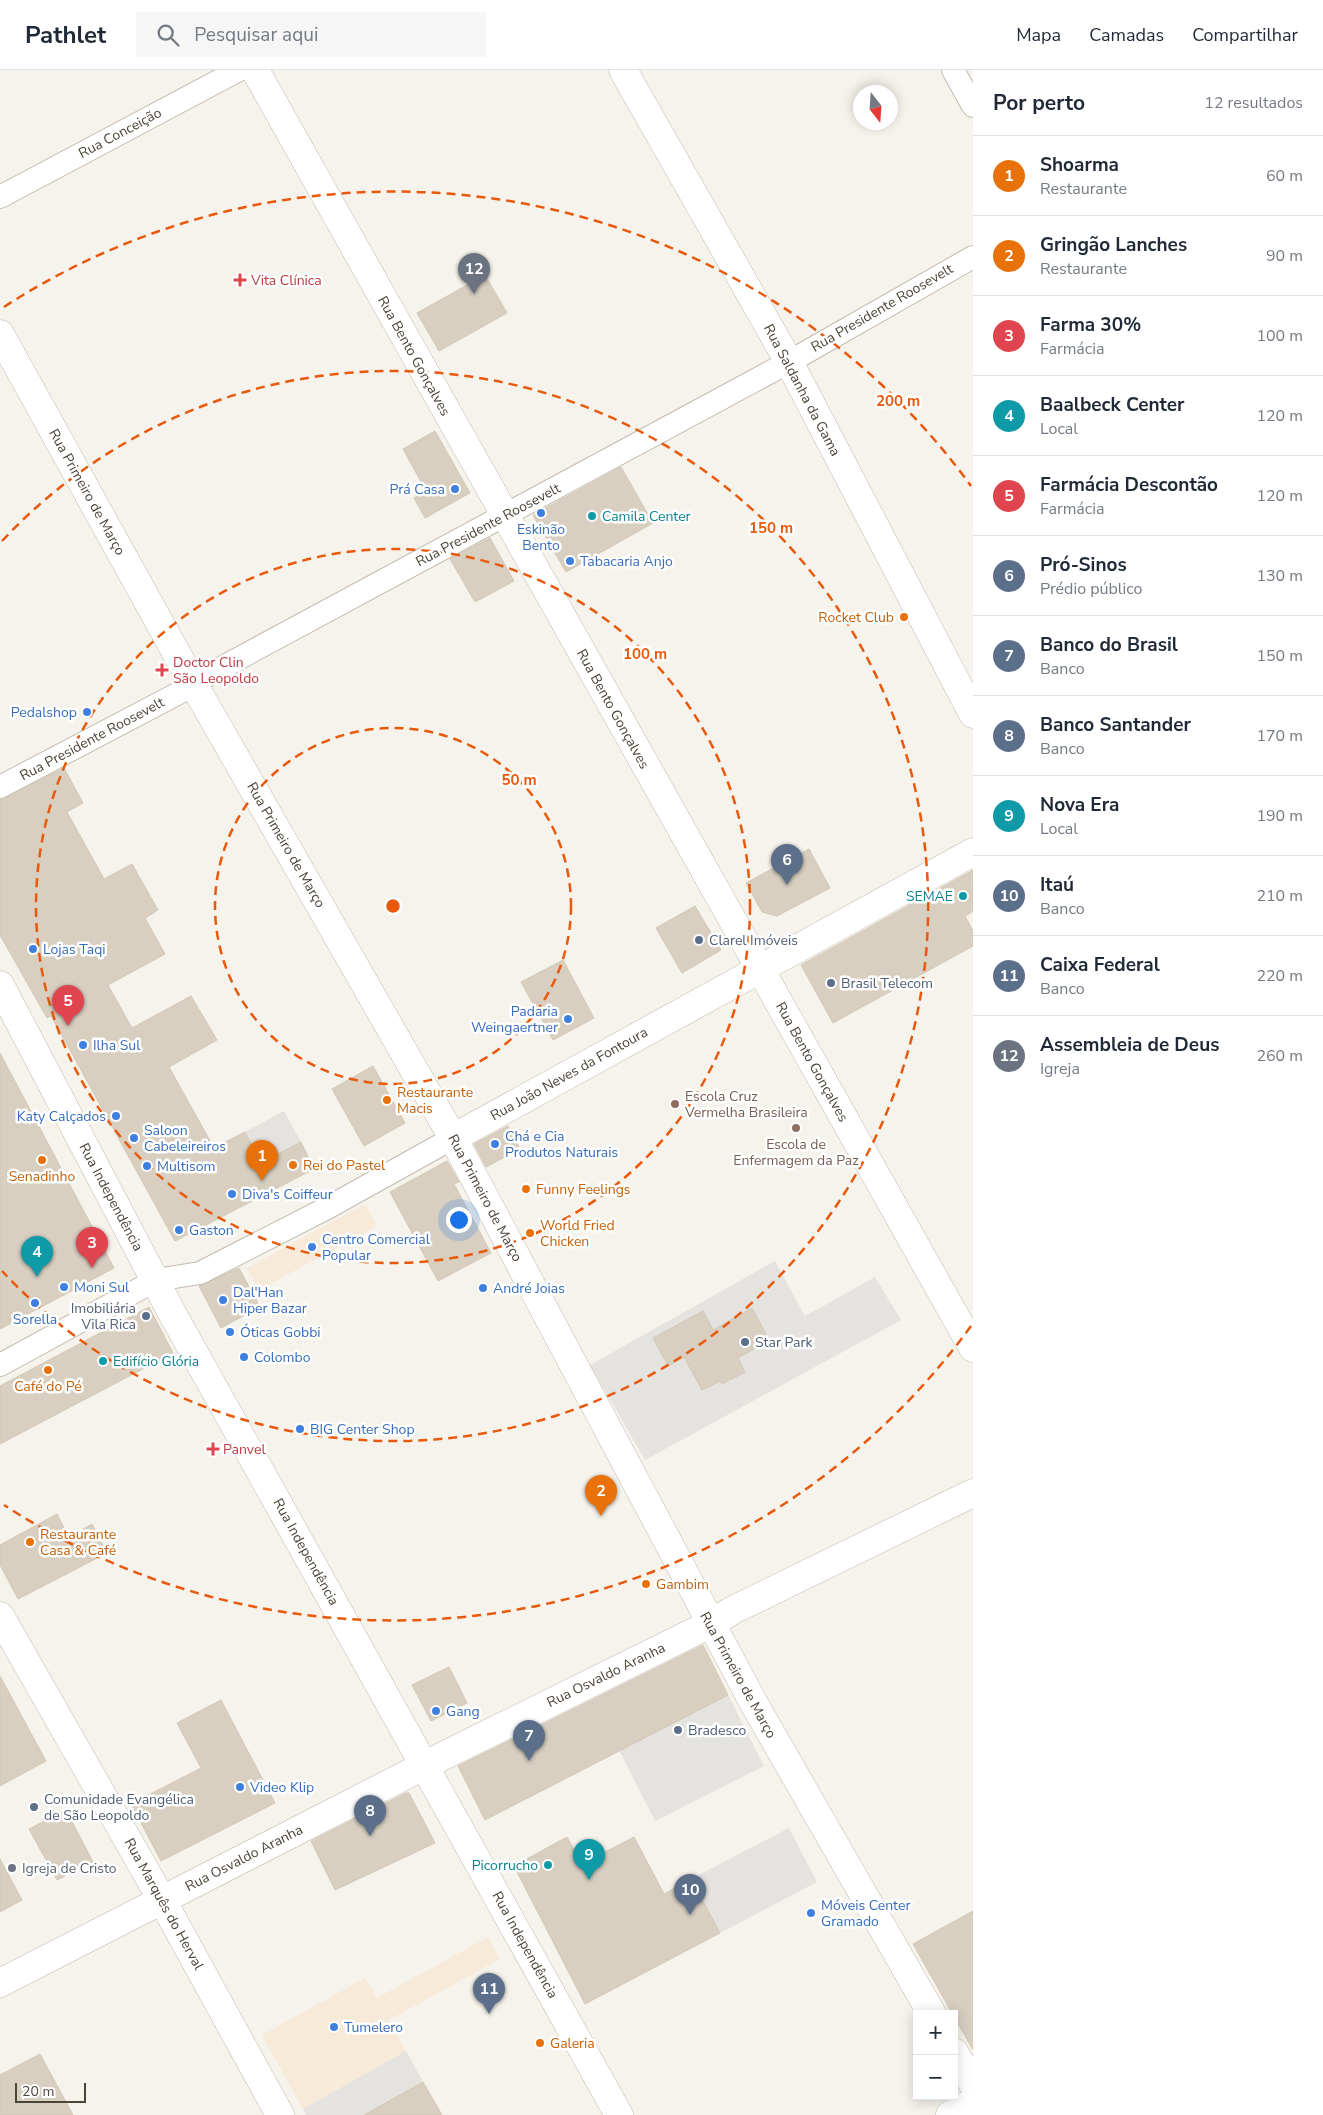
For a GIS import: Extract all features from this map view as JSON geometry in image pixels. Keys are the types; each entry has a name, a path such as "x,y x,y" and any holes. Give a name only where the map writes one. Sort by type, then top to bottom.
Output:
{"street":[{"name":"Rua Conceição","path":"0,197 239,70"},
{"name":"Rua Bento Gonçalves","path":"255,70 973,1348"},
{"name":"Rua Saldanha da Gama","path":"623,70 789,362 973,714"},
{"path":"953,70 973,106"},
{"name":"Rua Presidente Roosevelt","path":"0,787 789,362 973,257"},
{"name":"Rua Primeiro de Março","path":"0,334 194,684 453,1138 710,1624 827,1834 930,2010"},
{"name":"Rua João Neves da Fontoura","path":"0,1365 156,1280 200,1273 329,1206 973,852"},
{"name":"Rua Independência","path":"0,985 172,1313 619,2115"},
{"name":"Rua Osvaldo Aranha","path":"0,1983 425,1765 973,1493"},
{"name":"Rua Marquês do Herval","path":"0,1616 162,1900 280,2115"},
{"path":"956,2055 973,2084"},
{"path":"950,2115 973,2102"}],"shaded area":[{"path":"284,1111 301,1142 261,1163 245,1132"},
{"name":"Centro Comercial Popular","path":"365,1204 377,1226 259,1290 247,1268"},
{"name":"Star Park","path":"775,1261 805,1316 875,1277 901,1320 645,1460 590,1365"},
{"path":"728,1695 764,1766 655,1821 619,1750"},
{"path":"789,1828 817,1882 720,1933 691,1879"},
{"name":"Tumelero","path":"488,1937 500,1959 389,2020 423,2082 364,2115 306,2115 262,2035 365,1978 377,1998"},
{"path":"406,2051 423,2082 364,2115 306,2115 303,2109"}],"building":[{"path":"485,275 507,313 439,351 417,313"},
{"path":"435,431 470,493 425,518 414,498 426,491 403,449"},
{"name":"Camila Center","path":"621,467 653,523 566,572 533,515"},
{"path":"490,538 514,581 475,602 450,559"},
{"path":"64,768 83,803 67,812 104,879 132,864 158,910 145,918 165,954 108,985 132,1028 191,996 217,1040 169,1067 214,1148 245,1132 261,1163 301,1142 314,1169 175,1241 51,1016 47,1018 0,935 0,800"},
{"path":"809,849 830,888 777,916 762,912 746,883"},
{"path":"973,870 973,911 965,916 973,931 973,946 833,1023 801,965"},
{"path":"695,906 721,950 682,973 656,928"},
{"path":"563,960 594,1018 553,1040 521,982"},
{"path":"0,1053 114,1268 0,1329"},
{"path":"373,1066 405,1123 364,1146 332,1089"},
{"path":"508,1126 520,1149 486,1167 474,1144"},
{"path":"447,1161 459,1182 454,1184 491,1253 438,1281 390,1192"},
{"path":"239,1268 260,1307 221,1328 199,1286"},
{"name":"Edifício Glória","path":"149,1307 173,1353 0,1444 0,1386"},
{"path":"752,1308 766,1334 756,1340 759,1346 738,1358 745,1372 722,1384 720,1381 702,1390 684,1357 668,1366 653,1338 703,1311 713,1330"},
{"path":"57,1514 69,1537 92,1524 107,1553 18,1599 0,1565 0,1545"},
{"path":"703,1645 728,1695 485,1820 458,1766"},
{"path":"449,1667 467,1703 431,1721 412,1685"},
{"path":"0,1676 46,1761 0,1786"},
{"path":"221,1700 275,1803 161,1861 131,1804 201,1768 177,1723"},
{"path":"409,1793 435,1843 335,1890 311,1841"},
{"path":"66,1810 93,1862 57,1880 29,1829"},
{"path":"567,1837 582,1864 634,1837 664,1894 691,1879 720,1933 585,2004 514,1866"},
{"path":"0,1859 22,1900 0,1912"},
{"path":"973,1911 973,2050 958,2024 958,2010 950,2010 913,1944"},
{"path":"40,2054 73,2115 0,2115 0,2075"},
{"path":"423,2082 442,2115 364,2115"}],"place":[{"name":"Vita Clínica","path":"240,280"},
{"name":"Assembleia de Deus","path":"474,294"},
{"name":"Prá Casa","path":"455,489"},
{"name":"Eskinão Bento","path":"541,513"},
{"name":"Camila Center","path":"592,516"},
{"name":"Tabacaria Anjo","path":"570,561"},
{"name":"Rocket Club","path":"904,617"},
{"name":"Doctor Clin São Leopoldo","path":"162,670"},
{"name":"Pedalshop","path":"87,712"},
{"name":"Pró-Sinos","path":"787,885"},
{"name":"SEMAE","path":"963,896"},
{"name":"Clarel Imóveis","path":"699,940"},
{"name":"Lojas Taqi","path":"33,949"},
{"name":"Brasil Telecom","path":"831,983"},
{"name":"Padaria Weingaertner","path":"568,1019"},
{"name":"Farmácia Descontão","path":"68,1026"},
{"name":"Ilha Sul","path":"83,1045"},
{"name":"Restaurante Macis","path":"387,1100"},
{"name":"Escola Cruz Vermelha Brasileira","path":"675,1104"},
{"name":"Katy Calçados","path":"116,1116"},
{"name":"Escola de Enfermagem da Paz","path":"796,1128"},
{"name":"Saloon Cabeleireiros","path":"134,1138"},
{"name":"Chá e Cia Produtos Naturais","path":"495,1144"},
{"name":"Senadinho","path":"42,1160"},
{"name":"Rei do Pastel","path":"293,1165"},
{"name":"Multisom","path":"147,1166"},
{"name":"Shoarma","path":"262,1181"},
{"name":"Funny Feelings","path":"526,1189"},
{"name":"Diva's Coiffeur","path":"232,1194"},
{"name":"Gaston","path":"179,1230"},
{"name":"World Fried Chicken","path":"530,1233"},
{"name":"Centro Comercial Popular","path":"312,1247"},
{"name":"Farma 30%","path":"92,1268"},
{"name":"Baalbeck Center","path":"37,1277"},
{"name":"Moni Sul","path":"64,1287"},
{"name":"André Joias","path":"483,1288"},
{"name":"Dal'Han Hiper Bazar","path":"223,1300"},
{"name":"Sorella","path":"35,1303"},
{"name":"Imobiliária Vila Rica","path":"146,1316"},
{"name":"Óticas Gobbi","path":"230,1332"},
{"name":"Star Park","path":"745,1342"},
{"name":"Colombo","path":"244,1357"},
{"name":"Edifício Glória","path":"103,1361"},
{"name":"Café do Pé","path":"48,1370"},
{"name":"BIG Center Shop","path":"300,1429"},
{"name":"Panvel","path":"213,1449"},
{"name":"Gringão Lanches","path":"601,1516"},
{"name":"Restaurante Casa & Café","path":"30,1542"},
{"name":"Gambim","path":"646,1584"},
{"name":"Gang","path":"436,1711"},
{"name":"Bradesco","path":"678,1730"},
{"name":"Banco do Brasil","path":"529,1761"},
{"name":"Video Klip","path":"240,1787"},
{"name":"Comunidade Evangélica de São Leopoldo","path":"34,1807"},
{"name":"Banco Santander","path":"370,1836"},
{"name":"Picorrucho","path":"548,1865"},
{"name":"Igreja de Cristo","path":"12,1868"},
{"name":"Nova Era","path":"589,1880"},
{"name":"Móveis Center Gramado","path":"811,1913"},
{"name":"Itaú","path":"690,1915"},
{"name":"Caixa Federal","path":"489,2014"},
{"name":"Tumelero","path":"334,2027"},
{"name":"Galeria","path":"540,2043"}]}
